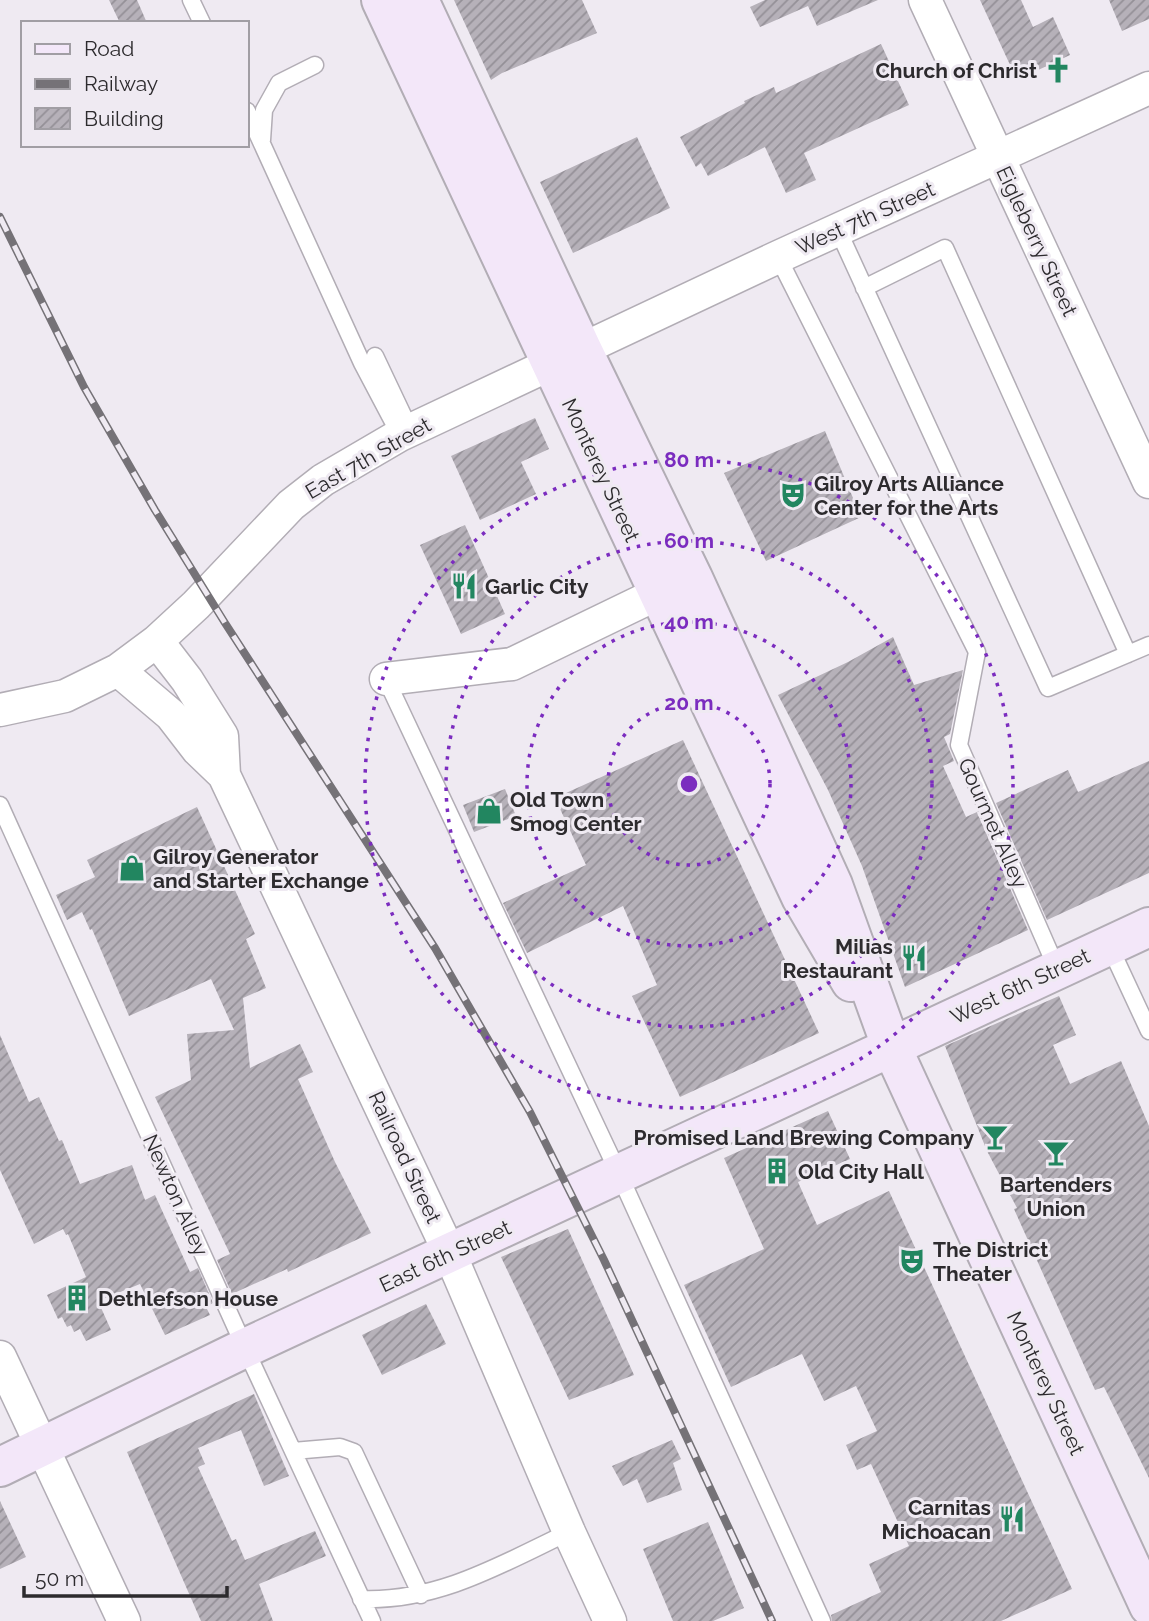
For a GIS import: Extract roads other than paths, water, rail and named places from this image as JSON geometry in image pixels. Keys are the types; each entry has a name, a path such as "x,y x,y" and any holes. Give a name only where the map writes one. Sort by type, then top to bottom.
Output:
{"main road":[{"name":"Monterey Street","path":"382,0 567,357 693,578 833,885 891,1046 1149,1606"},
{"name":"Monterey Street","path":"419,0 567,357 659,593 801,897 891,1046"},
{"name":"West 6th Street","path":"891,1046 1149,927"},
{"name":"East 6th Street","path":"0,1467 245,1348 891,1046"}],"street":[{"name":"Eigleberry Street","path":"925,0 1149,482"},
{"name":"West 7th Street","path":"567,357 778,257 1149,88"},
{"name":"East 7th Street","path":"0,710 65,696 118,670 157,641 196,605 291,505 323,480 405,433 567,357"},
{"path":"386,679 512,664 659,593"},
{"name":"Railroad Street","path":"157,641 187,680 222,736 224,775"},
{"name":"Railroad Street","path":"118,670 171,715 198,750 224,775 450,1254 569,1532 611,1621"},
{"path":"0,1357 124,1621"}],"lane":[{"path":"191,0 201,21"},
{"path":"262,142 264,110 279,83 315,65"},
{"path":"248,113 405,433"},
{"path":"838,230 1048,688 1149,645"},
{"path":"864,288 945,248 1128,653"},
{"name":"Gourmet Alley","path":"778,257 977,652 959,745 1057,969"},
{"path":"386,679 618,1174 822,1621"},
{"name":"Newton Alley","path":"0,805 245,1348 372,1621"},
{"path":"1109,945 1149,1031"},
{"path":"293,1451 340,1447 354,1452 421,1595"},
{"path":"361,1599 388,1600 421,1595 464,1582 569,1532"}],"railway":[{"path":"0,217 84,387 155,510 435,948 530,1112 604,1260 772,1621"}],"place":[{"name":"Church of Christ","path":"1058,70"},
{"name":"Gilroy Arts Alliance Center for the Arts","path":"793,495"},
{"name":"Garlic City","path":"464,586"},
{"name":"Old Town Smog Center","path":"489,811"},
{"name":"Gilroy Generator and Starter Exchange","path":"132,868"},
{"name":"Milias Restaurant","path":"914,958"},
{"name":"Promised Land Brewing Company","path":"995,1137"},
{"name":"Bartenders Union","path":"1056,1153"},
{"name":"Old City Hall","path":"777,1171"},
{"name":"The District Theater","path":"912,1261"},
{"name":"Dethlefson House","path":"77,1298"},
{"name":"Carnitas Michoacan","path":"1012,1519"}]}
